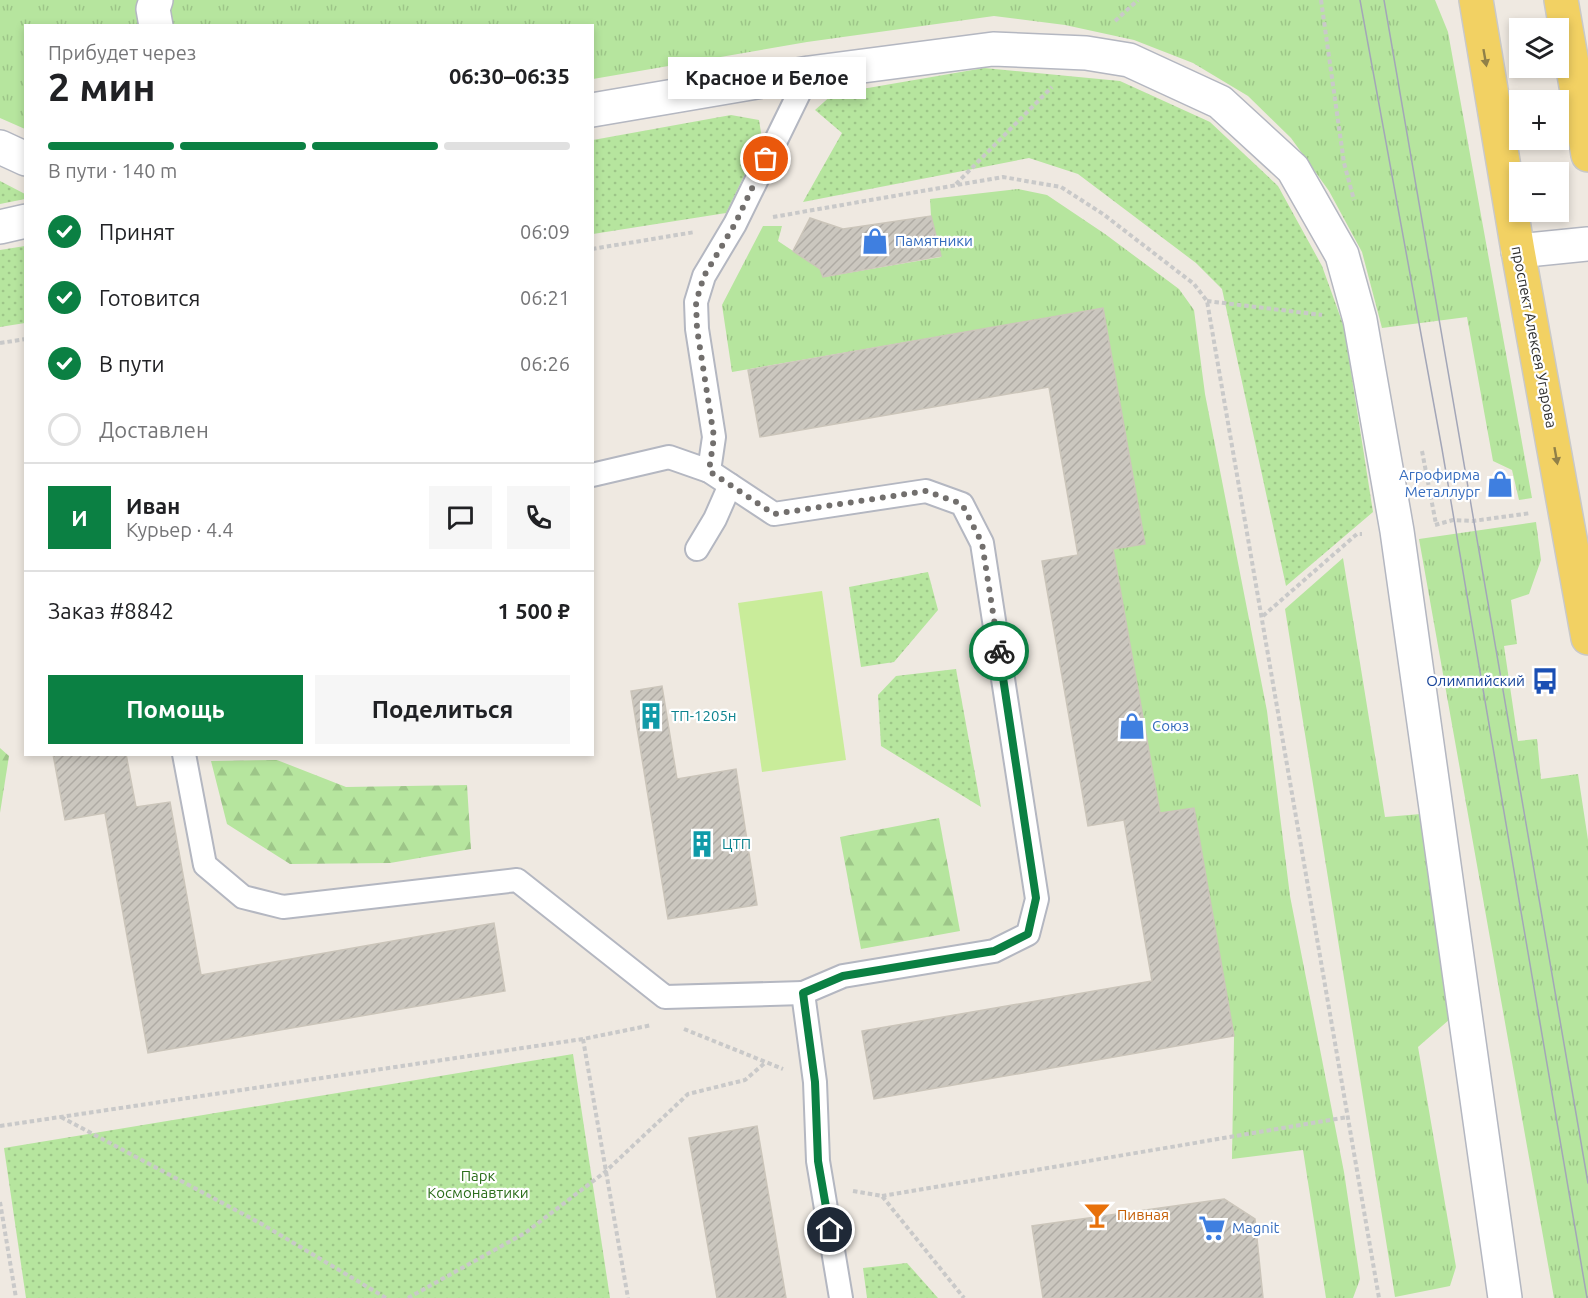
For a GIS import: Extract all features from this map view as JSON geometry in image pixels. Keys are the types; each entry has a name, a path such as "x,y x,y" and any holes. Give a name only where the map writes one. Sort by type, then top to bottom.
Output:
{"main road":[{"name":"проспект Алексея Угарова","path":"1476,0 1518,251 1588,638"},
{"path":"1561,0 1588,155"}],"street":[{"path":"156,0 153,9 156,24"},
{"path":"594,110 809,73 993,49 1086,53 1129,60 1220,102 1293,169 1342,255 1360,320 1397,531 1498,1297"},
{"path":"0,147 24,158"},
{"path":"0,226 24,221"},
{"path":"1518,251 1588,244"}],"lane":[{"path":"709,471 714,437 697,329 696,302 704,276 735,224 809,73"},
{"path":"184,756 205,865 243,897 283,907 517,880 665,997 803,993 843,976 994,951 1028,934 1036,898 1035,887 982,543 962,504 926,491 774,514 709,471 669,457 594,475"},
{"path":"697,549 715,519 730,485"},
{"path":"803,993 815,1082 818,1161 841,1298"}],"path":[{"path":"956,185 1138,0"},
{"path":"1321,0 1344,163 1356,208"},
{"path":"594,249 678,236 1003,177 1061,188 1103,214 1194,284 1207,301 1379,1298"},
{"path":"0,343 24,339"},
{"path":"0,1126 583,1039 657,1024"},
{"path":"583,1039 628,1298"},
{"path":"408,1298 525,1233 605,1172 688,1094 745,1080 766,1062"},
{"path":"60,1117 260,1223 386,1298"},
{"path":"882,1196 1348,1118"},
{"path":"0,1202 16,1298"},
{"path":"0,1238 7,1243"}],"green space":[{"path":"0,0 143,0 143,24 24,24 24,129 0,118"},
{"path":"169,0 1435,0 1448,32 1532,498 1519,500 1512,470 1493,461 1467,317 1382,328 1362,252 1329,191 1291,138 1248,96 1193,63 1134,40 1065,25 994,16 807,42 594,79 594,24 169,24"},
{"path":"984,68 1120,81 1210,122 1278,186 1322,266 1344,327 1373,512 1286,586 1222,289 1196,263 1078,174 1029,158 803,202 842,133 815,110 833,94"},
{"path":"731,115 759,120 762,139 726,213 594,234 594,140"},
{"path":"0,181 24,193 24,199 0,204"},
{"path":"1018,189 1047,195 1105,234 1179,289 1194,310 1205,394 1267,711 1290,896 1344,1172 1360,1279 1353,1298 1326,1298 1303,1150 1232,1159 1234,1037 1194,808 1160,813 1113,549 1145,543 1103,308 732,372 722,305 763,226 782,226 778,241 820,269 824,277 941,257 931,216 930,199"},
{"path":"24,246 24,323 0,327 0,250"},
{"path":"1536,522 1541,560 1529,594 1511,600 1517,644 1504,646 1518,741 1537,739 1541,779 1578,774 1588,840 1588,1298 1554,1298 1419,539"},
{"path":"1343,558 1385,817 1421,814 1458,1012 1418,1047 1456,1267 1450,1286 1395,1297 1285,609"},
{"path":"928,572 938,610 894,662 861,667 849,587"},
{"path":"822,591 846,760 762,772 738,603"},
{"path":"956,669 981,807 881,746 878,695 896,676"},
{"path":"0,748 9,756 0,813"},
{"path":"277,760 346,787 467,785 471,849 390,863 290,864 227,824 211,761"},
{"path":"939,818 960,931 861,949 840,837"},
{"name":"Парк Космонавтики","path":"573,1054 610,1298 26,1298 4,1148"},
{"path":"907,1263 938,1298 867,1298 863,1268"}],"building":[{"path":"931,216 941,256 823,277 820,269 793,251 810,218 843,229"},
{"path":"1103,308 1145,544 1113,549 1160,813 1194,808 1234,1036 874,1099 862,1031 1152,981 1124,820 1088,826 1042,561 1078,555 1049,387 760,437 748,370"},
{"name":"ЦТП","path":"662,686 677,779 736,769 757,905 668,919 631,691"},
{"path":"53,756 126,756 136,807 170,802 201,975 494,923 505,991 148,1053 105,813 65,820"},
{"path":"757,1126 786,1298 717,1298 689,1138"},
{"path":"1224,1199 1255,1219 1263,1298 1043,1298 1032,1226"}],"tram line":[{"path":"1360,0 1442,449 1587,1298"},
{"path":"1384,0 1588,1183"}],"way so far":[{"path":"766,159 735,224 704,276 696,302 697,329 714,437 709,471 774,514 926,491 962,504 982,543 999,651"}],"place":[{"name":"Красное и Белое","path":"766,159"},
{"name":"Памятники","path":"875,241"},
{"name":"Агрофирма Металлург","path":"1500,484"},
{"name":"Олимпийский","path":"1545,681"},
{"name":"ТП-1205н","path":"651,716"},
{"name":"Союз","path":"1132,726"},
{"name":"ЦТП","path":"702,844"},
{"name":"Пивная","path":"1097,1215"},
{"name":"Magnit","path":"1212,1228"}],"route":[{"path":"830,1230 818,1161 815,1082 803,993 843,976 994,951 1028,934 1036,898 999,651"}]}
